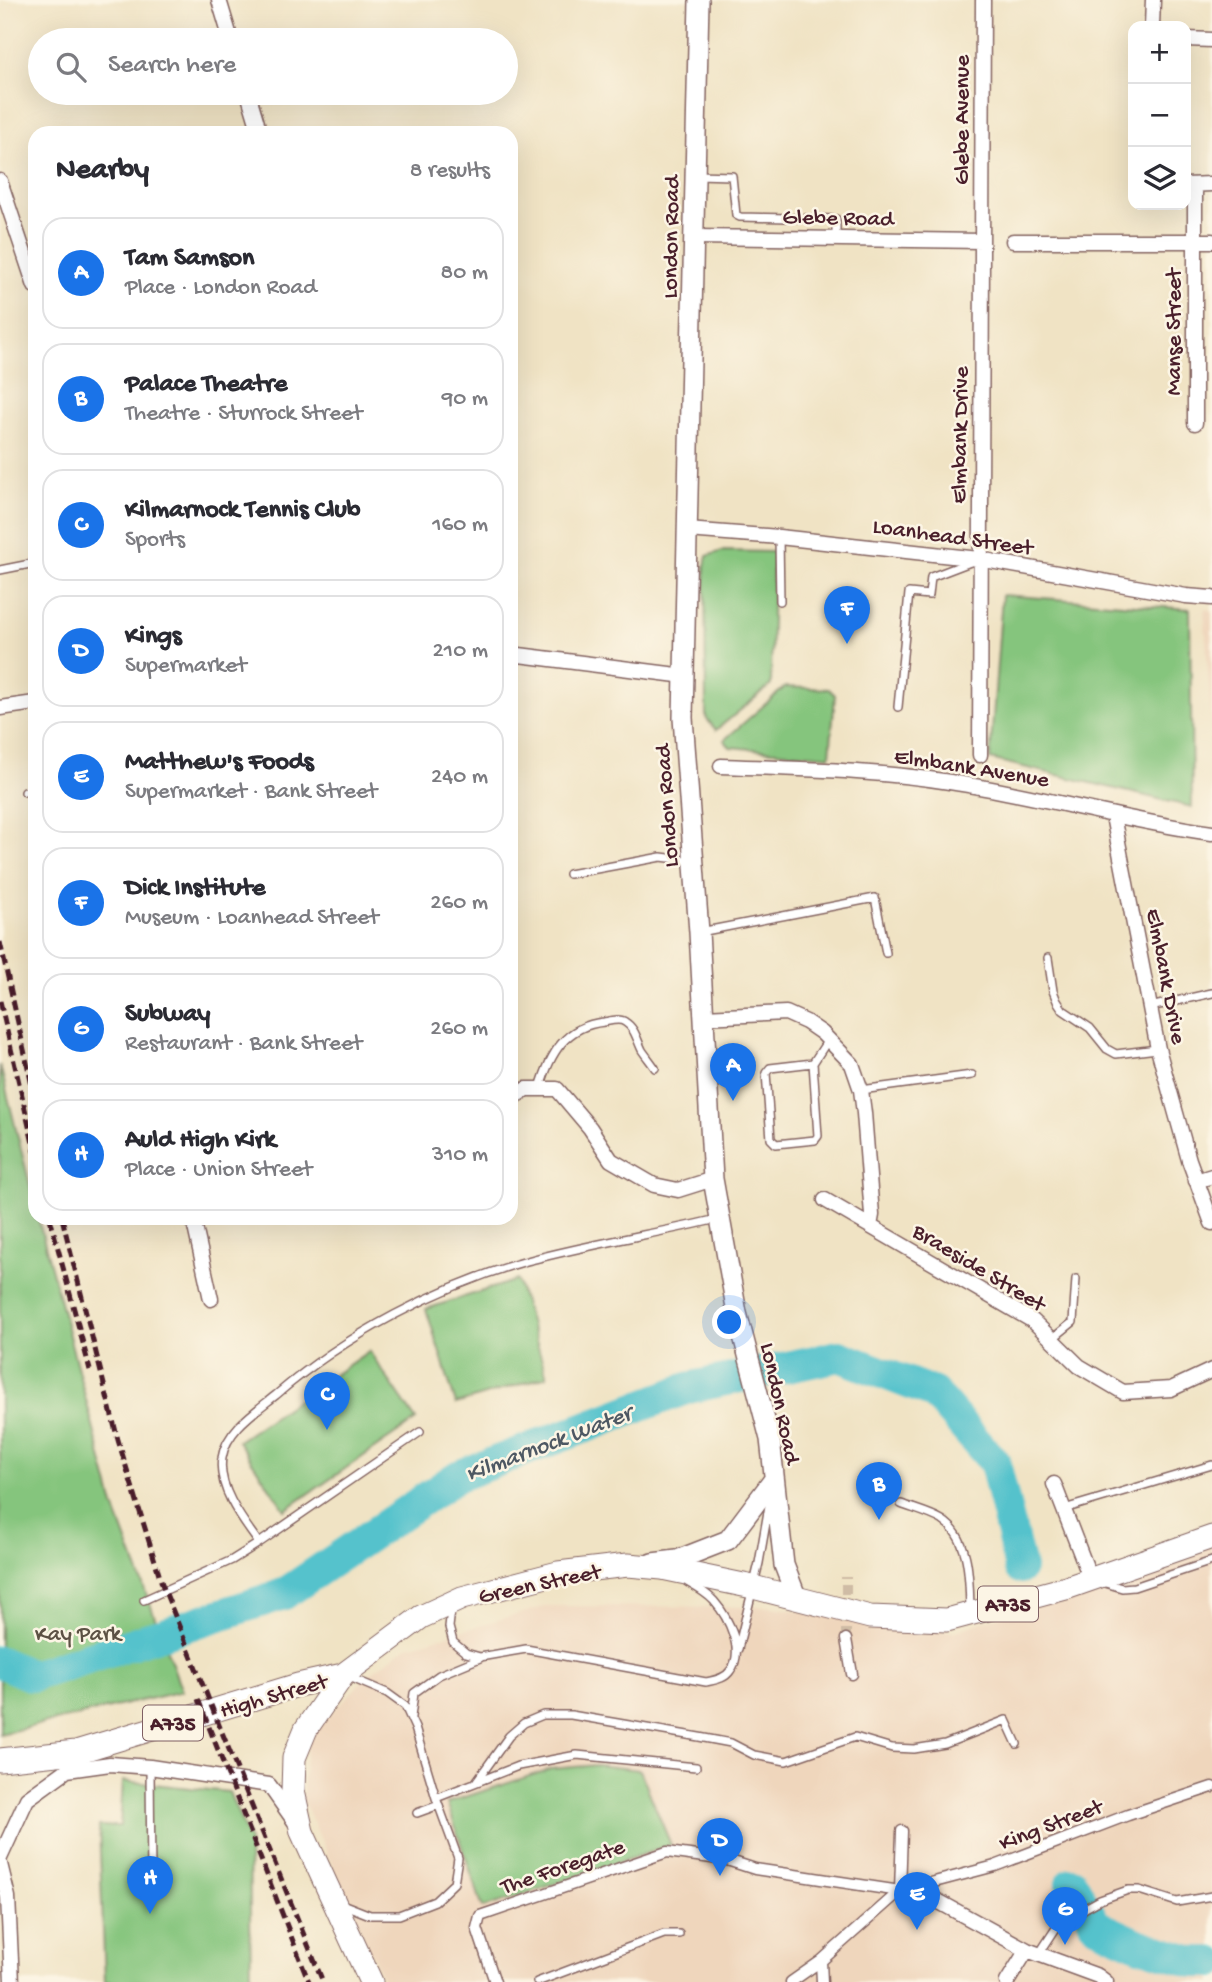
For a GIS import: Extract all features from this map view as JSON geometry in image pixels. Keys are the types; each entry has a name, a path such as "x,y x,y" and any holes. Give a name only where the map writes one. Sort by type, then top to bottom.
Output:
{"main road":[{"name":"London Road","path":"699,0 683,718 713,1179 737,1313 770,1439 784,1565 797,1599"},
{"path":"628,1565 677,1560 728,1541 774,1479"},
{"name":"A735","path":"797,1599 870,1617 947,1620 1091,1580 1212,1537"},
{"name":"Green Street","path":"343,1675 421,1617 462,1598 558,1573 628,1565 662,1568 797,1599"},
{"name":"A735","path":"343,1675 306,1729 295,1758 293,1791 302,1832 371,1982"},
{"name":"High Street","path":"0,1760 76,1752 298,1685 343,1675"}],"street":[{"path":"219,0 227,28"},
{"name":"Glebe Avenue","path":"982,241 983,0"},
{"path":"1152,21 1153,0"},
{"path":"1191,39 1212,40"},
{"path":"252,105 258,126"},
{"path":"0,181 28,265"},
{"path":"1191,185 1212,184"},
{"name":"Manse Street","path":"1191,194 1196,241 1195,423"},
{"name":"Glebe Road","path":"694,237 982,241"},
{"name":"Elmbank Drive","path":"980,755 982,241"},
{"path":"1013,241 1212,241"},
{"name":"Loanhead Street","path":"687,530 779,537 979,559 1186,596 1212,598"},
{"path":"518,655 685,676"},
{"path":"0,708 28,704"},
{"name":"Elmbank Avenue","path":"721,765 838,770 949,781 1113,816 1212,833"},
{"name":"Elmbank Drive","path":"1113,816 1158,1049 1196,1181 1212,1223"},
{"path":"704,1017 786,1013 806,1021 852,1064 860,1090 872,1215 870,1226"},
{"path":"518,1094 526,1089 557,1088 590,1128 611,1160 654,1185 678,1190 713,1179"},
{"path":"1196,1181 1212,1176"},
{"name":"Braeside Street","path":"825,1200 1033,1321 1079,1366 1123,1392 1171,1389 1212,1370"},
{"path":"195,1225 211,1299"},
{"path":"1054,1484 1091,1580"},
{"path":"846,1639 852,1674"},
{"path":"0,1858 27,1799 67,1770 110,1764 150,1767 269,1785 302,1832"},
{"name":"King Street","path":"900,1891 995,1866 1128,1815 1212,1787"},
{"path":"791,1982 821,1961 900,1891 902,1830"},
{"name":"The Foregate","path":"495,1982 477,1928 480,1916 667,1852 727,1860 755,1869 900,1891"},
{"path":"0,1864 12,1982"},
{"path":"900,1891 934,1899 1033,1952 1098,1976 1106,1982"},
{"path":"1007,1982 1033,1952"},
{"path":"821,1961 822,1982"}],"lane":[{"path":"695,175 732,176 734,209 740,217 836,219 836,239"},
{"path":"779,537 780,601"},
{"path":"898,707 909,593 929,595 930,577 979,559"},
{"path":"0,570 28,564"},
{"path":"569,874 661,857 694,861"},
{"path":"699,932 874,898 886,953"},
{"path":"1048,958 1057,1001 1063,1010 1090,1028 1107,1049 1115,1054 1123,1054 1158,1049"},
{"path":"1150,1007 1212,993"},
{"path":"540,1089 548,1063 559,1044 569,1034 595,1023 622,1020 627,1023 655,1068"},
{"path":"813,1063 770,1068 766,1073 771,1139 776,1144 815,1140 818,1136 813,1063 828,1039"},
{"path":"860,1090 972,1075"},
{"path":"258,1544 231,1499 223,1478 222,1457 234,1431 292,1381 396,1313 458,1284 524,1262 586,1246 719,1219"},
{"path":"1051,1339 1073,1322 1076,1279"},
{"path":"144,1600 232,1560 420,1432"},
{"path":"1063,1509 1212,1465"},
{"path":"411,1717 414,1693 439,1675 480,1657 526,1649 706,1682 721,1678 730,1672 737,1651 753,1587 774,1479"},
{"path":"901,1504 941,1519 954,1530 966,1558 970,1582 970,1615"},
{"path":"1091,1580 1122,1588 1134,1587 1212,1561"},
{"path":"662,1568 713,1600 724,1617 737,1651"},
{"path":"462,1598 449,1612 453,1642 466,1653 480,1657"},
{"path":"333,1899 370,1915 399,1915 435,1901 454,1883 458,1858 405,1706 387,1693 343,1675"},
{"path":"476,1782 509,1735 524,1723 543,1715 570,1715 699,1737 731,1743 754,1755 786,1760 855,1737 892,1748 914,1749 945,1744 1006,1720 1017,1744"},
{"path":"417,1813 476,1782 518,1766 577,1755 696,1766"},
{"path":"150,1767 151,1880"},
{"path":"1033,1952 1060,1922 1100,1900 1128,1890 1139,1890 1177,1902 1212,1896"},
{"path":"537,1982 664,1934 679,1934"}],"shaded area":[{"path":"1204,609 1212,610 1212,735"},
{"path":"1212,1545 1212,1982 384,1982 302,1797 308,1738 367,1676 406,1647 547,1606 771,1607 953,1632"}],"green space":[{"path":"722,551 773,552 771,685 716,730 706,718 705,566 707,556"},
{"path":"1002,595 1190,609 1192,807 990,759"},
{"path":"785,687 829,689 835,695 830,756 730,747 724,740"},
{"name":"Kay Park","path":"0,1065 28,1177 28,1225 40,1225 114,1506 182,1691 0,1734"},
{"path":"517,1280 547,1376 456,1404 426,1309"},
{"path":"369,1351 416,1420 285,1510 238,1441"},
{"path":"597,1765 640,1770 671,1845 483,1908 447,1803 551,1769"},
{"path":"123,1781 229,1792 249,1840 251,1982 105,1982 99,1826 120,1826"}],"waterway":[{"name":"Kilmarnock Water","path":"0,1662 32,1676 284,1594 458,1476 688,1388 839,1356 934,1393 995,1463 1020,1568"},
{"name":"Kilmarnock Water","path":"1072,1883 1096,1925 1140,1945 1193,1962 1212,1962"}],"tunnel":[{"path":"846,1577 846,1639"}],"railway":[{"path":"0,942 28,1068"},
{"path":"0,1001 28,1122"},
{"path":"52,1225 90,1370"},
{"path":"64,1225 118,1440 162,1584 323,1982"},
{"path":"198,1699 309,1982"}],"place":[{"name":"Dick Institute","path":"847,644"},
{"name":"Tam Samson","path":"733,1101"},
{"name":"Kilmarnock Tennis Club","path":"327,1430"},
{"name":"Palace Theatre","path":"879,1520"},
{"name":"Kings","path":"720,1876"},
{"name":"Auld High Kirk","path":"150,1914"},
{"name":"Matthew's Foods","path":"917,1930"},
{"name":"Subway","path":"1065,1945"}]}
